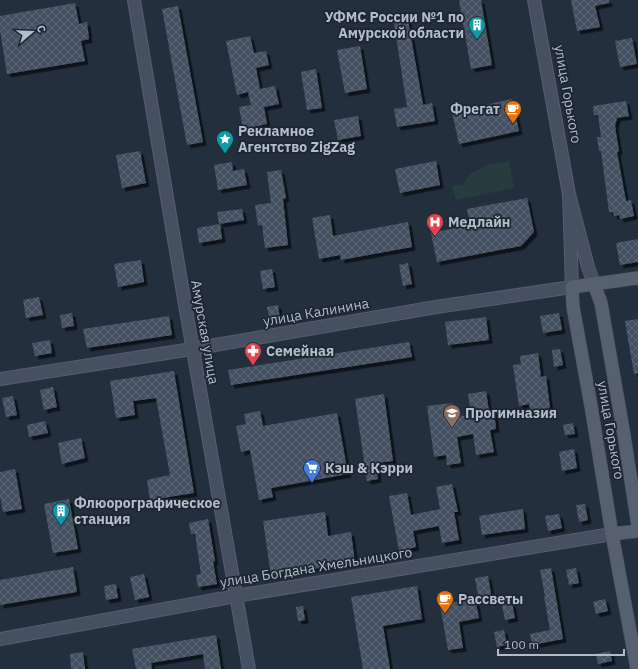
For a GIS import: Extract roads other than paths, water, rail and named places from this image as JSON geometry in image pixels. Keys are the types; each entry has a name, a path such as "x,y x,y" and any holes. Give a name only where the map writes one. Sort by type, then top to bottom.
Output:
{"main road":[{"name":"улица Калинина","path":"572,288 638,278"},
{"name":"улица Горького","path":"594,284 601,303 638,526"},
{"name":"улица Горького","path":"572,288 573,306 637,669"},
{"name":"улица Богдана Хмельницкого","path":"612,534 638,530"}],"street":[{"name":"Амурская улица","path":"134,0 192,349 249,669"},
{"name":"улица Горького","path":"534,0 569,194 588,267 594,284"},
{"name":"улица Горького","path":"569,194 572,288"},
{"name":"улица Калинина","path":"0,379 192,349 429,308 572,288"},
{"name":"улица Богдана Хмельницкого","path":"0,639 236,596 612,534"}],"place":[{"name":"УФМС России №1 по Амурской области","path":"477,40"},
{"name":"Фрегат","path":"513,124"},
{"name":"Рекламное Агентство ZigZag","path":"225,154"},
{"name":"Медлайн","path":"435,237"},
{"name":"Семейная","path":"253,366"},
{"name":"Прогимназия","path":"452,428"},
{"name":"Кэш & Кэрри","path":"312,483"},
{"name":"Флюорографическое станция","path":"61,526"},
{"name":"Рассветы","path":"445,614"}]}
